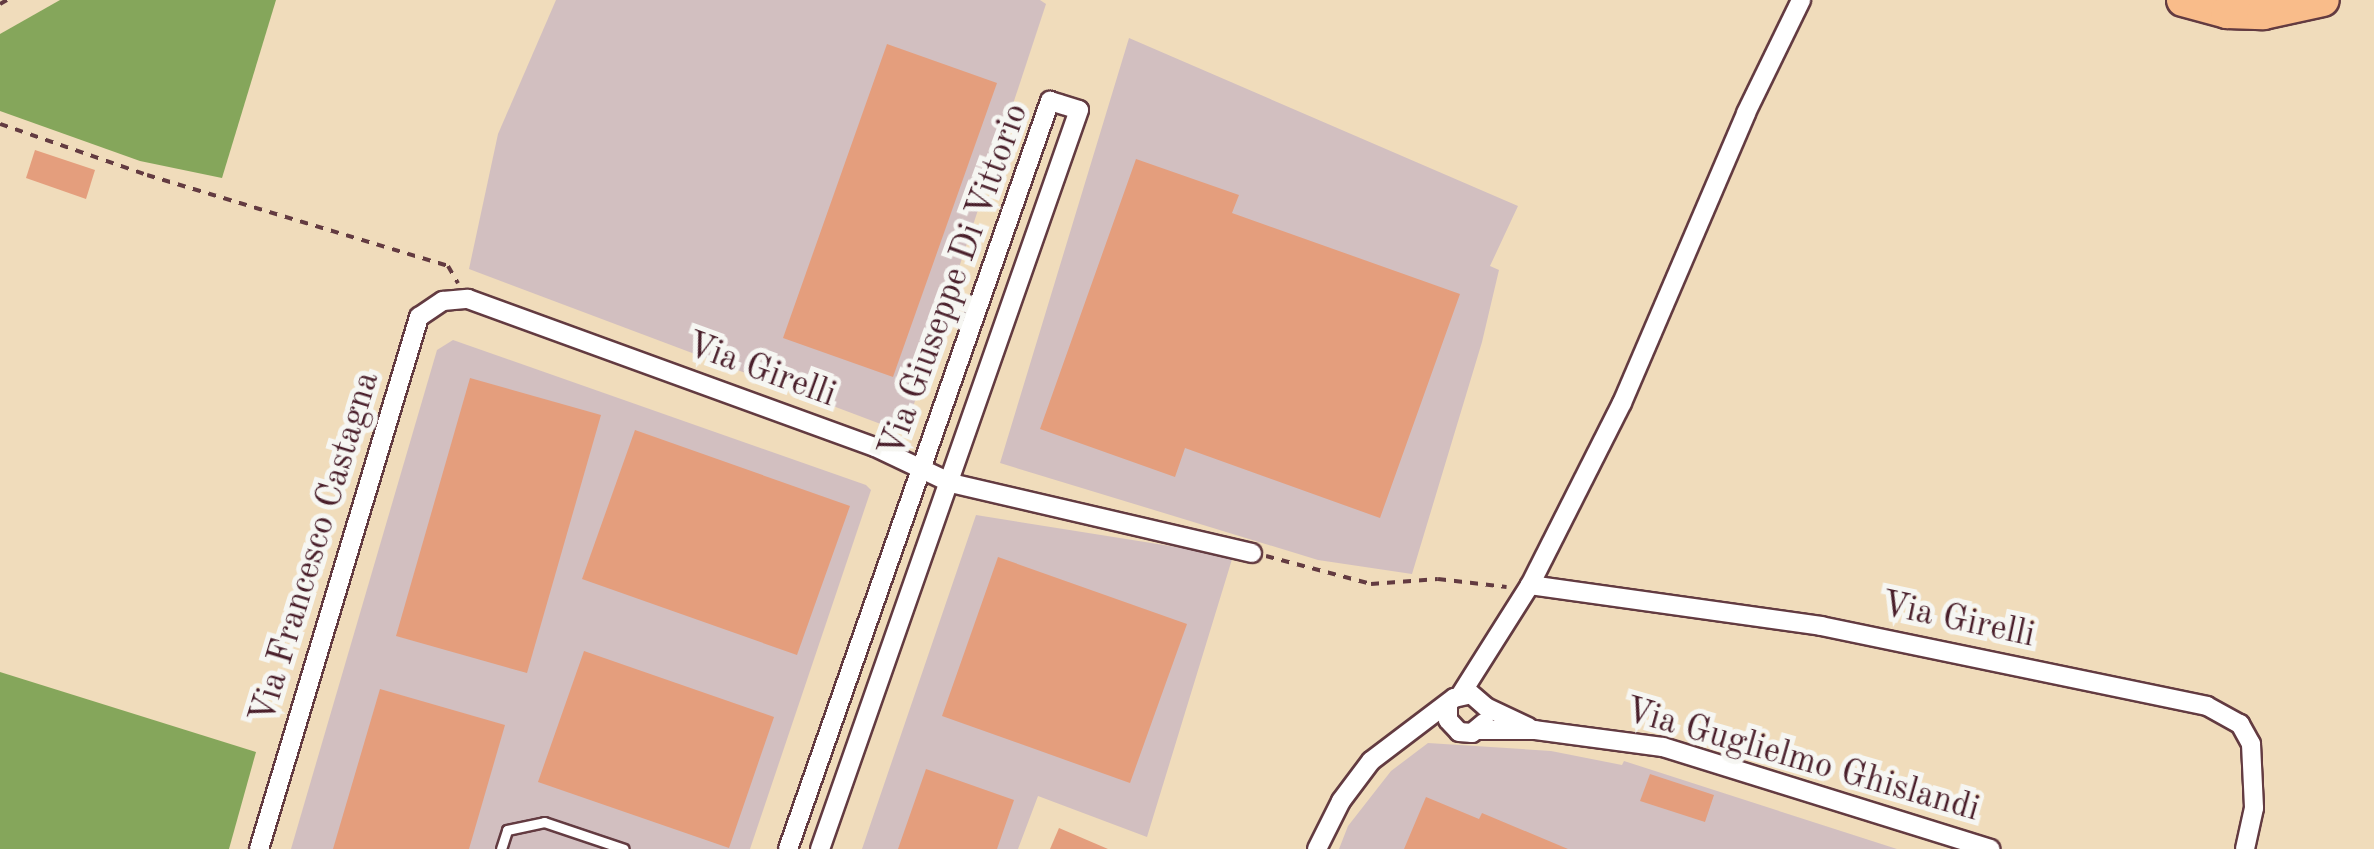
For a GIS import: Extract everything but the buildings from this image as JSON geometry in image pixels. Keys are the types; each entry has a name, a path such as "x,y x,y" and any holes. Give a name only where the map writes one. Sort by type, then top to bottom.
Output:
{"highway":[{"path":"2183,0 2227,12 2263,13 2324,0"}],"street":[{"path":"1317,849 1340,801 1371,762 1454,700 1530,585 1622,403 1746,114 1800,0"},
{"name":"Via Giuseppe Di Vittorio","path":"788,849 1050,101 1079,110 820,849"},
{"name":"Via Girelli","path":"468,299 920,466 951,483 1252,553"},
{"name":"Via Francesco Castagna","path":"259,849 419,317 444,301 468,299"},
{"name":"Via Girelli","path":"1530,585 1821,626 2207,706 2240,724 2251,744 2254,808 2244,849"},
{"path":"1392,743 1434,729 1479,730 1486,706 1480,698 1454,700"},
{"path":"1453,728 1454,700"},
{"name":"Via Guglielmo Ghislandi","path":"1486,706 1535,730"},
{"name":"Via Guglielmo Ghislandi","path":"1479,730 1535,730 1663,747 1990,849"}],"lane":[{"path":"501,849 507,830 544,822 624,849"}],"path":[{"path":"0,4 7,0"},
{"path":"0,124 147,175 448,266 468,299"},
{"path":"1252,553 1371,584 1438,579 1509,588 1530,585"}],"shaded area":[{"path":"556,0 1040,0 1046,4 910,416 902,425 894,429 469,269 498,134"},
{"path":"1129,38 1518,206 1490,266 1499,270 1482,342 1412,574 1318,560 1000,463"},
{"path":"453,340 866,485 871,490 750,849 291,849 437,350"},
{"path":"976,515 1233,556 1147,837 1038,796 1018,849 862,849"},
{"path":"1428,743 1551,751 1622,765 1624,761 1897,849 1339,849 1348,826 1391,771"}],"green space":[{"path":"60,0 276,0 222,178 140,161 0,111 0,34"},
{"path":"0,672 256,752 229,849 0,849"}]}
